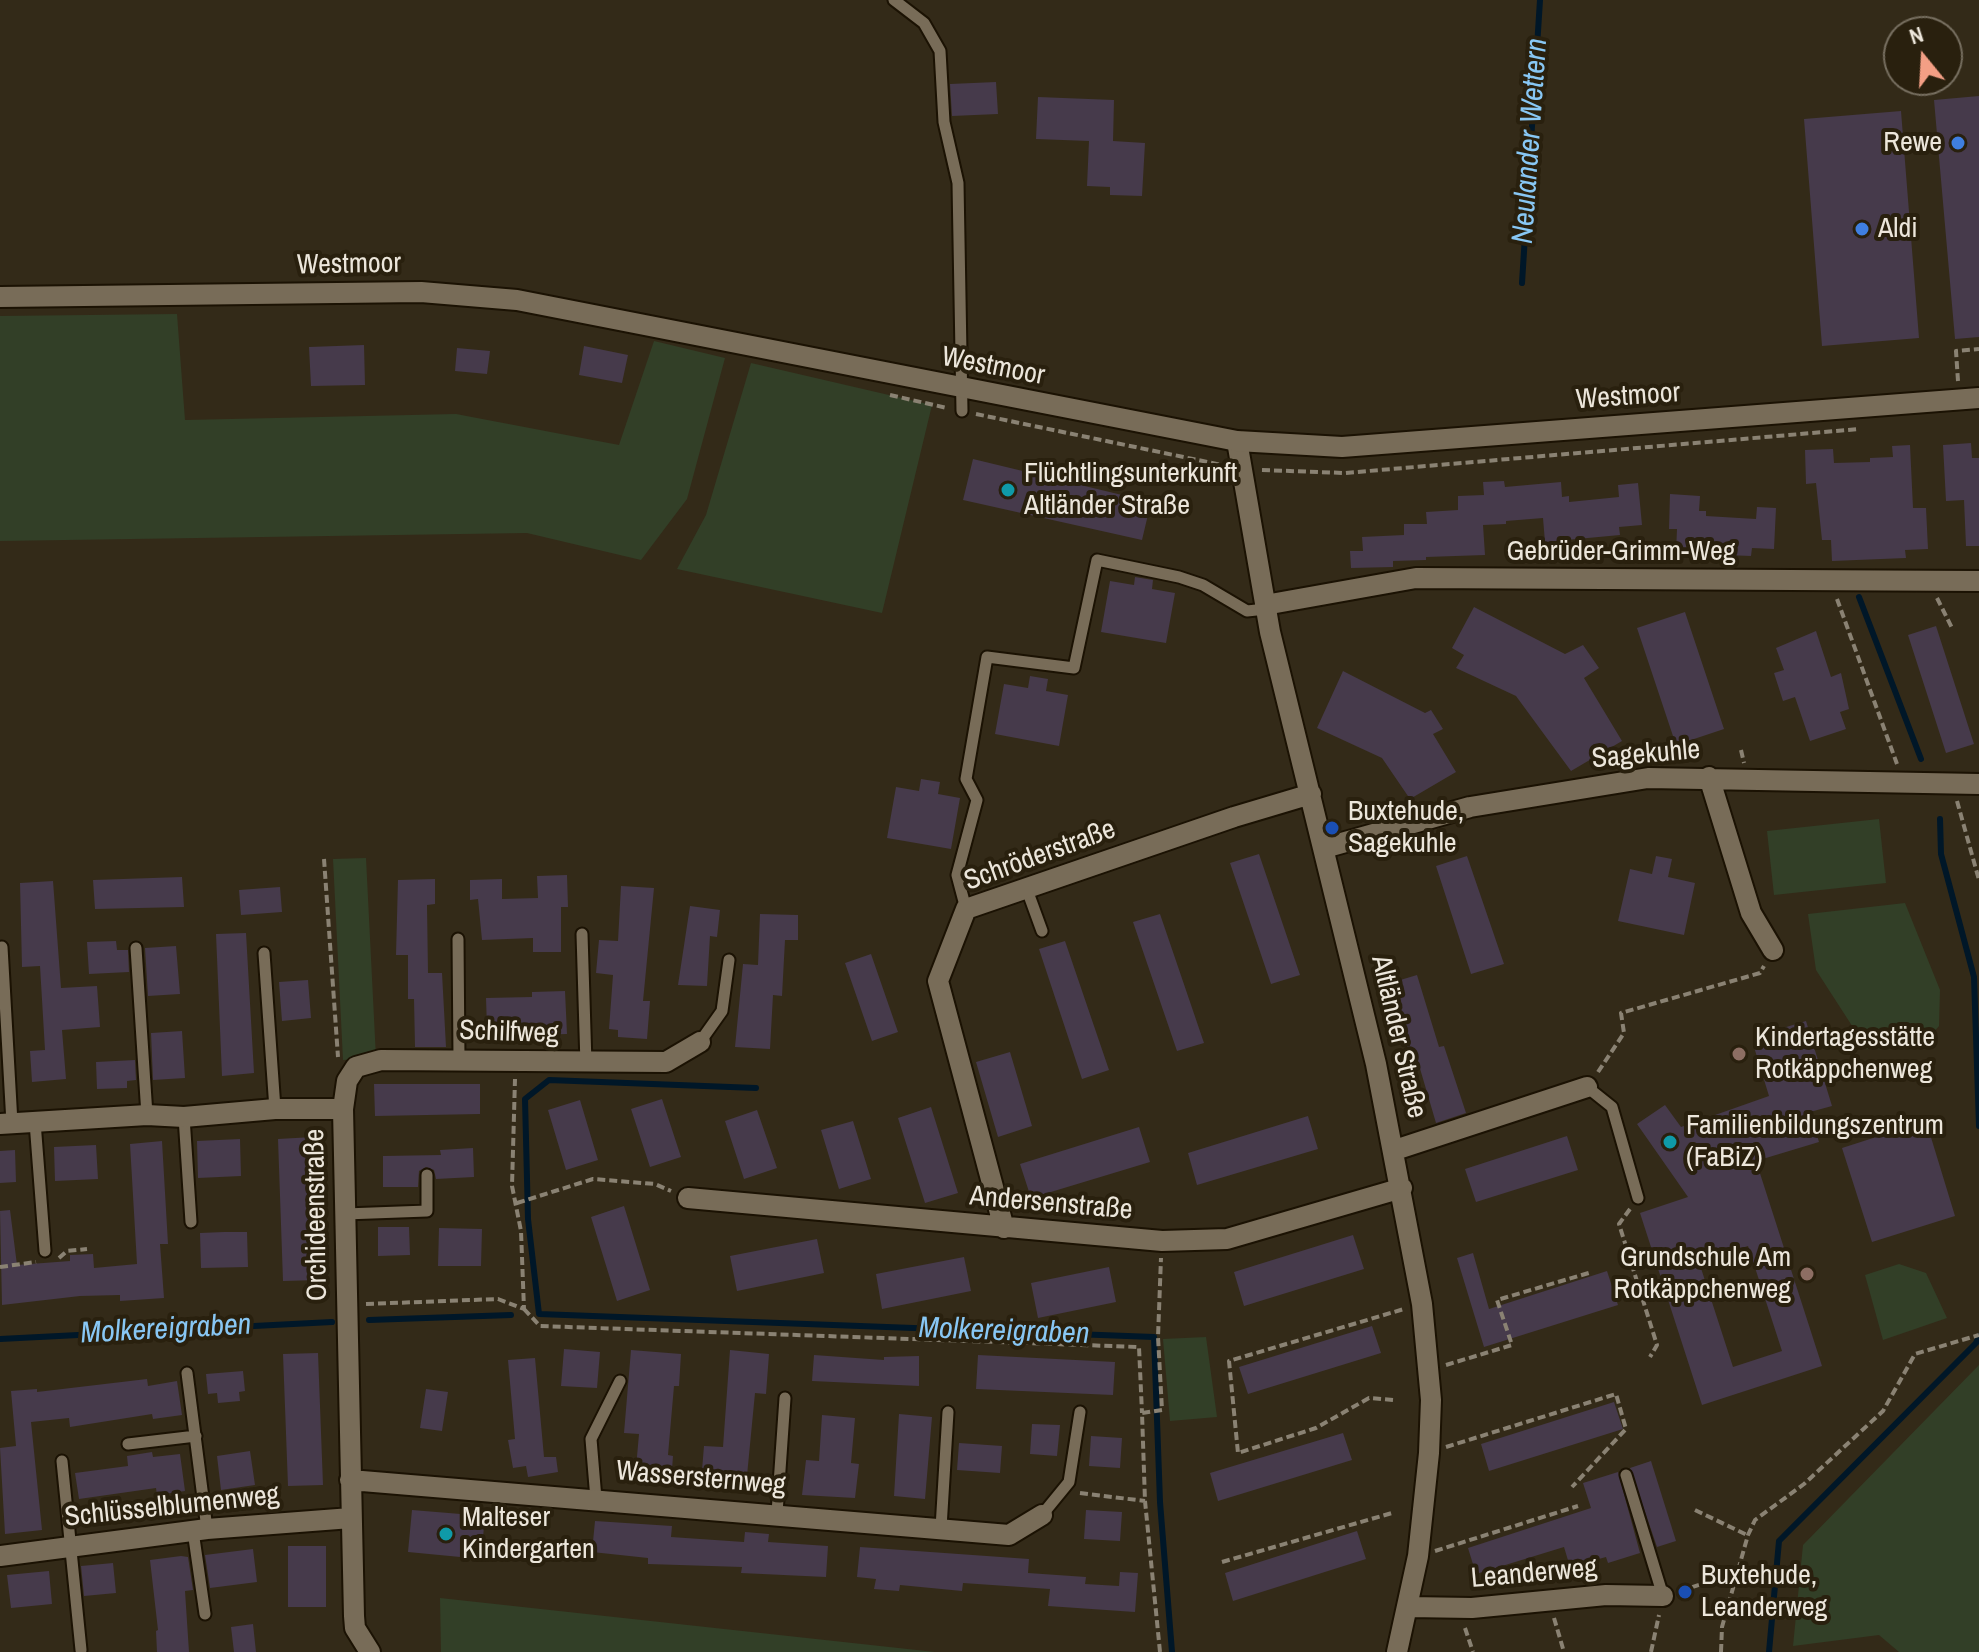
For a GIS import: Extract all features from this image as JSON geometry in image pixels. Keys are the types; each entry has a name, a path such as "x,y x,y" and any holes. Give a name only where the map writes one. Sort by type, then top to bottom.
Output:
{"street":[{"name":"Westmoor","path":"0,297 421,292 517,300 963,401 1237,441 1342,447 1969,396"},
{"name":"Altländer Straße","path":"1237,441 1265,607 1395,1150 1422,1304 1428,1370 1429,1453 1418,1556 1397,1652"},
{"name":"Gebrüder-Grimm-Weg","path":"1265,607 1416,578 1979,581"},
{"path":"1709,777 1751,913 1773,950"},
{"name":"Sagekuhle","path":"1324,848 1470,807 1648,778 1979,784"},
{"name":"Schröderstraße","path":"1004,1228 938,981 966,909 1311,794"},
{"name":"Schilfweg","path":"351,1075 356,1067 381,1060 515,1060 586,1064 666,1062 700,1042"},
{"path":"343,1109 347,1081 351,1075"},
{"path":"1395,1150 1587,1087"},
{"name":"Orchideenstraße","path":"6,1124 147,1115 184,1117 275,1109 343,1109 354,1616 355,1628 370,1652"},
{"name":"Andersenstraße","path":"688,1198 1162,1241 1227,1239 1402,1188"},
{"name":"Wassersternweg","path":"350,1480 777,1513 1009,1535 1042,1515"},
{"name":"Schlüsselblumenweg","path":"0,1556 200,1530 351,1518"},
{"name":"Leanderweg","path":"1409,1607 1472,1608 1606,1595 1663,1596"}],"lane":[{"path":"894,0 924,23 940,51 944,122 958,183 963,401"},
{"path":"966,909 957,875 977,800 966,779 987,657 1074,668 1097,560 1203,585 1247,611 1265,607"},
{"path":"1026,887 1042,931"},
{"path":"582,934 586,1064"},
{"path":"458,939 459,1059"},
{"path":"2,947 6,1124"},
{"path":"136,948 147,1115"},
{"path":"264,953 275,1109"},
{"path":"700,1042 722,1011 729,960"},
{"path":"1587,1087 1612,1107 1638,1198"},
{"path":"184,1117 191,1222"},
{"path":"35,1122 45,1251"},
{"path":"345,1214 427,1211 427,1175"},
{"path":"187,1373 196,1436 205,1614"},
{"path":"596,1499 591,1439 620,1381"},
{"path":"777,1513 785,1398"},
{"path":"941,1528 948,1412"},
{"path":"1042,1515 1069,1482 1080,1412"},
{"path":"128,1444 196,1436"},
{"path":"62,1461 68,1546 81,1650"},
{"path":"1626,1475 1663,1596"}],"path":[{"path":"1969,396 1956,351 1979,349"},
{"path":"1241,469 1345,473 1874,428"},
{"path":"1830,581 1902,782"},
{"path":"1933,581 1939,605 1952,628"},
{"path":"1955,783 1979,880"},
{"path":"324,859 338,1060 351,1075"},
{"path":"1587,1087 1624,1033 1621,1013 1760,973 1773,950"},
{"path":"515,1060 512,1186 521,1231 524,1309"},
{"path":"517,1203 593,1179 655,1184 688,1198"},
{"path":"1638,1198 1619,1224 1657,1345 1650,1357"},
{"path":"1144,1413 1162,1410 1158,1310 1162,1241"},
{"path":"0,1267 34,1265 45,1251 49,1260 58,1259 67,1251 87,1249"},
{"path":"1428,1370 1512,1345 1497,1300 1592,1272"},
{"path":"347,1305 498,1299 524,1309 540,1326 1139,1347 1144,1413 1145,1501 1160,1652"},
{"path":"1393,1400 1369,1398 1316,1428 1238,1453 1229,1361 1422,1304"},
{"path":"1721,1652 1722,1627 1755,1520 1804,1484 1883,1411 1915,1354 1979,1335"},
{"path":"1429,1453 1616,1394 1626,1429 1572,1487"},
{"path":"1042,1515 1080,1493 1145,1501"},
{"path":"1418,1556 1578,1506"},
{"path":"1695,1510 1748,1535"},
{"path":"1222,1562 1392,1513"},
{"path":"1651,1652 1663,1596 1737,1573"},
{"path":"1549,1601 1564,1652"}],"green space":[{"path":"177,314 185,420 456,414 619,445 654,341 725,358 687,499 641,560 527,533 0,541 0,316"},
{"path":"751,363 932,405 882,613 677,569 706,515"},
{"path":"1879,819 1886,883 1774,895 1767,831"},
{"path":"366,858 376,1058 343,1060 333,859"},
{"path":"1905,903 1940,990 1939,1026 1921,1047 1867,1049 1816,970 1808,914"},
{"path":"1899,1264 1926,1273 1947,1318 1883,1340 1865,1275"},
{"path":"1206,1337 1217,1417 1170,1421 1163,1339"},
{"path":"1979,1365 1979,1652 1899,1652 1879,1635 1793,1646 1803,1545"},
{"path":"440,1598 935,1652 441,1652"}],"building":[{"path":"996,82 998,114 952,116 950,84"},
{"path":"1979,96 1979,337 1955,339 1934,100"},
{"path":"1038,97 1114,100 1113,141 1145,143 1142,196 1110,195 1110,187 1087,186 1089,141 1036,139"},
{"name":"Aldi","path":"1901,111 1919,338 1822,346 1804,119"},
{"path":"364,345 365,385 311,386 309,347"},
{"path":"584,346 628,355 622,383 579,375"},
{"path":"457,348 490,351 487,374 455,371"},
{"path":"1971,443 1972,458 1979,458 1979,546 1966,546 1964,500 1946,501 1943,445"},
{"path":"1910,445 1913,508 1926,508 1928,549 1905,550 1906,558 1832,561 1831,540 1822,540 1816,483 1806,484 1805,450 1833,449 1834,463 1870,462 1870,458 1893,457 1892,446"},
{"path":"973,459 1151,502 1142,540 963,500"},
{"path":"1504,481 1505,487 1561,482 1562,497 1569,496 1569,502 1619,497 1618,485 1638,483 1642,525 1619,527 1620,535 1545,542 1543,518 1506,521 1506,524 1483,525 1485,555 1426,557 1426,560 1393,561 1393,567 1351,568 1350,551 1363,551 1362,537 1404,535 1404,524 1427,524 1426,512 1458,510 1458,496 1484,495 1483,482"},
{"path":"1670,494 1700,496 1699,511 1706,511 1706,516 1756,519 1757,507 1776,508 1774,549 1752,548 1751,556 1676,553 1677,529 1669,529"},
{"path":"1135,577 1153,580 1152,589 1175,593 1166,643 1101,632 1110,581 1134,585"},
{"path":"1474,607 1565,654 1583,645 1599,668 1584,678 1622,741 1571,771 1516,696 1456,668 1464,655 1452,648"},
{"path":"1685,612 1724,729 1676,745 1637,628"},
{"path":"1936,626 1974,744 1946,753 1908,635"},
{"path":"1816,631 1831,677 1841,673 1849,709 1840,712 1846,729 1810,741 1795,697 1783,701 1774,673 1784,670 1776,648"},
{"path":"1343,671 1425,713 1431,710 1443,729 1433,734 1456,772 1410,799 1382,758 1317,728"},
{"path":"1030,676 1048,679 1046,691 1068,695 1059,746 995,734 1004,684 1028,688"},
{"path":"921,779 940,782 938,794 960,798 951,849 887,838 896,787 919,791"},
{"path":"1259,854 1300,975 1271,984 1230,863"},
{"path":"1467,856 1504,964 1471,974 1436,866"},
{"path":"1656,856 1672,859 1668,877 1695,883 1684,935 1618,921 1630,869 1652,874"},
{"path":"567,875 568,907 561,907 561,952 533,952 533,938 482,940 478,899 470,900 470,880 502,879 502,899 538,898 537,876"},
{"path":"182,877 184,907 95,909 93,880"},
{"path":"435,879 435,904 427,905 428,973 442,973 446,1047 415,1047 414,999 408,999 408,955 396,955 398,880"},
{"path":"53,881 61,988 97,986 100,1027 62,1030 66,1079 32,1082 30,1051 45,1050 40,966 22,967 20,883"},
{"path":"621,886 654,888 643,1001 650,1001 647,1039 618,1037 618,1030 609,1029 613,975 596,973 599,940 618,941"},
{"path":"280,887 282,912 241,915 239,890"},
{"path":"690,906 720,910 717,937 710,936 707,986 678,985"},
{"path":"760,914 798,915 798,940 785,940 782,996 773,995 770,1049 735,1047 743,964 758,965"},
{"path":"1160,914 1204,1043 1177,1051 1133,922"},
{"path":"246,933 254,1073 222,1076 216,934"},
{"path":"116,941 117,950 128,950 129,972 89,974 87,942"},
{"path":"1065,941 1109,1070 1082,1079 1039,949"},
{"path":"176,946 180,994 148,996 145,948"},
{"path":"871,954 898,1032 872,1041 845,963"},
{"path":"1417,975 1439,1047 1444,1046 1466,1113 1436,1123 1416,1055 1410,1056 1387,984"},
{"path":"308,980 311,1018 282,1021 279,982"},
{"path":"565,991 567,1034 534,1035 533,1027 487,1028 486,998 532,997 532,992"},
{"path":"1806,1021 1832,1106 1810,1112 1819,1142 1756,1161 1822,1366 1702,1405 1640,1213 1688,1197 1637,1124 1665,1105 1681,1127 1769,1096 1754,1047 1786,1037 1783,1028","holes":["1748,1246 1782,1351 1733,1367 1699,1262"]},
{"path":"182,1031 185,1078 153,1080 151,1033"},
{"path":"1010,1052 1032,1126 998,1137 976,1062"},
{"path":"135,1060 136,1080 127,1081 127,1088 97,1089 96,1062"},
{"path":"374,1084 480,1084 480,1114 375,1116"},
{"path":"662,1099 681,1157 650,1167 631,1109"},
{"path":"580,1100 598,1160 566,1170 548,1110"},
{"path":"931,1107 958,1193 925,1203 898,1118"},
{"path":"757,1110 777,1168 744,1179 725,1121"},
{"path":"1308,1116 1318,1149 1197,1185 1188,1153"},
{"path":"853,1121 871,1179 839,1189 821,1130"},
{"path":"1926,1121 1955,1216 1872,1242 1842,1148"},
{"path":"1139,1127 1150,1162 1031,1198 1020,1164"},
{"path":"1567,1136 1578,1170 1476,1202 1465,1169"},
{"path":"313,1137 319,1280 283,1281 278,1139"},
{"path":"240,1139 241,1176 198,1178 197,1141"},
{"path":"162,1141 168,1244 160,1244 164,1298 120,1301 120,1295 80,1296 2,1305 0,1211 10,1210 17,1265 70,1261 70,1255 93,1254 94,1268 137,1264 130,1144"},
{"path":"96,1145 98,1179 55,1181 54,1147"},
{"path":"473,1148 474,1177 436,1179 434,1170 426,1167 419,1171 418,1187 383,1187 383,1156 441,1155 440,1150"},
{"path":"15,1150 16,1182 0,1183 0,1151"},
{"path":"624,1206 650,1290 617,1301 591,1217"},
{"path":"378,1227 409,1227 410,1255 378,1256"},
{"path":"439,1228 482,1229 481,1266 438,1266"},
{"path":"247,1232 248,1267 201,1268 200,1233"},
{"path":"1353,1235 1364,1269 1244,1306 1234,1272"},
{"path":"817,1239 824,1273 737,1291 730,1256"},
{"path":"1473,1253 1489,1309 1607,1271 1618,1305 1484,1347 1457,1258"},
{"path":"964,1257 971,1291 882,1309 876,1274"},
{"path":"1109,1267 1116,1302 1038,1318 1031,1283"},
{"path":"1372,1326 1381,1353 1248,1394 1239,1367"},
{"path":"564,1349 600,1352 597,1388 561,1386"},
{"path":"631,1350 681,1354 679,1386 674,1386 668,1455 673,1456 671,1483 635,1479 639,1434 624,1433"},
{"path":"730,1350 769,1354 766,1394 755,1393 746,1486 701,1482 704,1446 723,1447"},
{"path":"318,1353 323,1485 288,1486 283,1354"},
{"path":"814,1355 884,1360 884,1357 919,1356 919,1386 812,1381"},
{"path":"978,1355 1115,1362 1113,1395 976,1389"},
{"path":"535,1358 544,1457 556,1457 558,1472 528,1477 526,1466 513,1468 508,1440 515,1439 508,1360"},
{"path":"243,1371 245,1391 239,1392 240,1401 218,1403 217,1393 208,1394 206,1374"},
{"path":"147,1379 148,1386 177,1381 182,1415 153,1419 152,1414 70,1427 69,1418 31,1422 42,1530 5,1534 0,1448 16,1446 11,1391 37,1389 37,1392"},
{"path":"426,1389 448,1392 442,1431 420,1428"},
{"path":"1614,1402 1623,1429 1489,1471 1481,1444"},
{"path":"899,1414 932,1417 925,1499 894,1496"},
{"path":"822,1415 855,1418 851,1463 859,1464 855,1498 802,1495 806,1460 819,1461"},
{"path":"1032,1424 1060,1425 1057,1456 1030,1454"},
{"path":"1343,1433 1352,1460 1218,1501 1210,1473"},
{"path":"1091,1436 1122,1438 1120,1468 1089,1466"},
{"path":"959,1443 1002,1446 1000,1473 957,1470"},
{"path":"250,1451 255,1485 221,1490 217,1456"},
{"path":"152,1452 153,1457 180,1454 185,1491 157,1495 156,1488 79,1499 75,1473 128,1466 127,1456"},
{"path":"1651,1461 1676,1541 1657,1547 1630,1468"},
{"path":"1618,1472 1640,1553 1608,1563 1606,1557 1570,1567 1564,1547 1476,1574 1468,1548 1591,1508 1583,1483"},
{"name":"Malteser Kindergarten","path":"412,1510 485,1516 481,1559 408,1552"},
{"path":"1086,1510 1122,1512 1120,1541 1084,1539"},
{"path":"595,1521 672,1526 671,1537 744,1542 745,1532 769,1534 768,1542 828,1546 826,1577 741,1573 742,1567 648,1564 648,1558 592,1552"},
{"path":"1357,1531 1366,1559 1233,1601 1225,1573"},
{"path":"288,1546 326,1546 326,1607 288,1607"},
{"path":"860,1547 1029,1559 1028,1573 1086,1577 1085,1584 1119,1586 1120,1572 1138,1573 1135,1612 1048,1606 1050,1589 963,1583 962,1591 900,1585 899,1591 874,1589 876,1579 857,1577"},
{"path":"253,1549 257,1582 210,1588 205,1555"},
{"path":"188,1557 193,1590 185,1591 189,1652 157,1652 158,1630 150,1560"},
{"path":"113,1563 116,1593 84,1596 81,1566"},
{"path":"49,1571 52,1604 11,1608 7,1575"},
{"path":"253,1624 256,1652 234,1652 231,1627"}],"waterway":[{"name":"Neulander Wettern","path":"1522,283 1540,0"},
{"path":"1859,597 1921,759"},
{"path":"1940,819 1941,854 1974,977 1979,1126"},
{"name":"Molkereigraben","path":"756,1088 549,1080 525,1099 528,1219 539,1314 1154,1337 1160,1502 1172,1652"},
{"name":"Molkereigraben","path":"369,1320 511,1315"},
{"name":"Molkereigraben","path":"0,1339 332,1322"},
{"path":"1769,1652 1779,1541 1976,1343 1979,1336"}],"place":[{"name":"Rewe","path":"1958,143"},
{"name":"Aldi","path":"1862,229"},
{"name":"Flüchtlingsunterkunft Altländer Straße","path":"1008,490"},
{"name":"Buxtehude, Sagekuhle","path":"1332,828"},
{"name":"Kindertagesstätte Rotkäppchenweg","path":"1739,1054"},
{"name":"Familienbildungszentrum (FaBiZ)","path":"1670,1142"},
{"name":"Grundschule Am Rotkäppchenweg","path":"1807,1274"},
{"name":"Malteser Kindergarten","path":"446,1534"},
{"name":"Buxtehude, Leanderweg","path":"1685,1592"}]}
